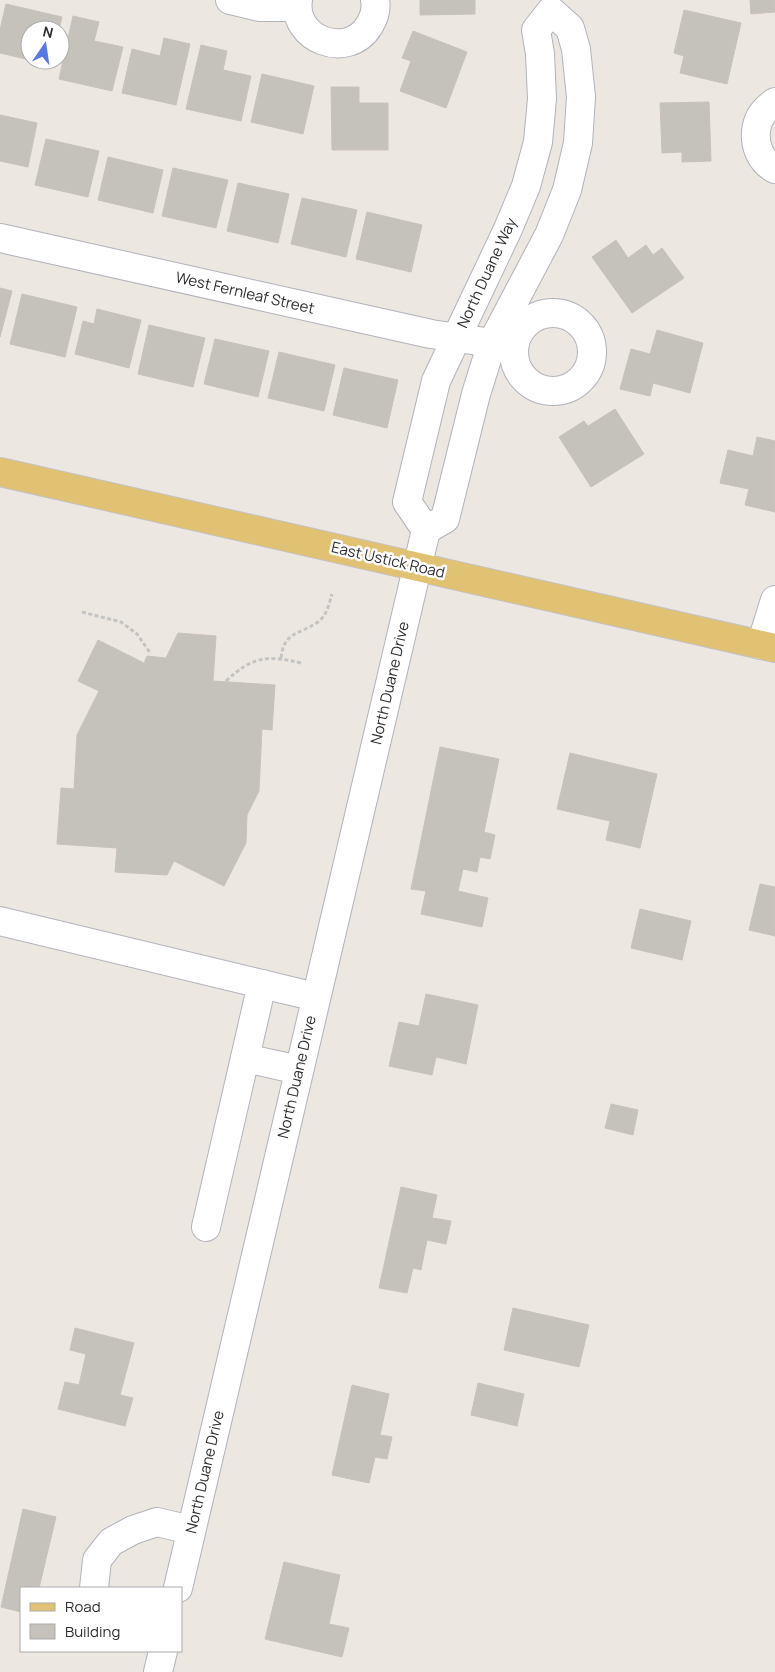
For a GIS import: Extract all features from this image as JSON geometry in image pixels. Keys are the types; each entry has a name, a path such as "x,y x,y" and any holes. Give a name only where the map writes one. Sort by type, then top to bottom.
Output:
{"main road":[{"name":"East Ustick Road","path":"0,472 768,646"}],"street":[{"path":"230,0 259,7 298,3 301,22 310,34 323,42 338,44 353,40 366,31 374,18 375,0"},
{"name":"North Duane Way","path":"550,6 570,28 576,49 581,97 578,143 567,190 503,342 476,394 445,519 426,530 407,502 436,381 508,229 526,186 538,142 542,98 540,54 536,30 550,6"},
{"path":"775,102 763,112 756,126 756,142 760,156 775,169"},
{"name":"West Fernleaf Street","path":"0,238 431,334 503,342"},
{"path":"417,567 426,530"},
{"name":"North Duane Drive","path":"178,1587 417,567"},
{"path":"768,646 775,600"},
{"path":"0,921 316,997"},
{"path":"206,1227 262,984"},
{"path":"245,1058 299,1070"},
{"path":"94,1587 97,1560 111,1542 133,1530 157,1522 191,1530"},
{"path":"158,1672 163,1652"}],"path":[{"path":"281,658 282,647 290,637 318,621 327,610 332,594"},
{"path":"82,612 121,622 137,634 151,654"},
{"path":"226,681 240,668 257,660 281,658 301,663"}],"building":[{"path":"420,0 475,0 475,14 420,15"},
{"path":"750,0 775,0 775,12 751,14"},
{"path":"6,4 62,17 61,20 20,20 20,58 0,53 0,30"},
{"path":"684,10 741,23 727,84 680,73 684,56 674,53"},
{"path":"73,16 99,22 94,41 123,47 112,91 59,79 61,70 70,70 70,30"},
{"path":"413,31 467,52 446,108 400,91 411,61 402,58"},
{"path":"164,38 190,44 176,105 122,93 132,49 160,56"},
{"path":"201,45 227,51 223,70 251,76 241,121 186,109"},
{"path":"262,74 314,86 303,134 251,122"},
{"path":"331,87 359,87 359,103 388,103 388,150 332,150"},
{"path":"709,102 711,161 682,162 682,152 662,153 660,103"},
{"path":"0,115 37,123 28,167 0,161"},
{"path":"46,139 99,151 88,197 35,185"},
{"path":"108,157 163,170 153,213 98,200"},
{"path":"173,168 228,180 216,228 162,216"},
{"path":"238,183 289,194 278,243 227,231"},
{"path":"302,198 357,210 346,257 291,244"},
{"path":"367,212 422,225 411,272 356,259"},
{"path":"616,240 628,258 646,245 653,255 662,248 684,278 632,313 592,257"},
{"path":"0,288 12,291 0,337"},
{"path":"22,294 77,307 65,357 10,344"},
{"path":"97,309 141,320 129,368 75,354 83,321 94,324"},
{"path":"149,325 205,338 193,387 138,374"},
{"path":"657,330 703,343 690,393 653,383 650,396 620,389 631,349 650,354"},
{"path":"215,339 269,351 258,397 204,384"},
{"path":"279,352 335,365 324,411 268,398"},
{"path":"344,368 398,380 387,428 333,415"},
{"path":"615,409 644,454 591,487 559,437 584,421 588,426"},
{"path":"757,437 775,441 775,512 745,505 749,489 720,483 728,450 753,456"},
{"path":"178,633 216,636 213,681 275,685 272,730 262,729 259,791 247,815 246,843 224,886 174,861 167,875 115,872 117,848 57,844 61,788 74,789 77,735 99,691 78,681 98,640 144,663 147,656 166,658"},
{"path":"440,747 499,759 484,832 495,835 490,859 480,857 477,872 463,869 458,891 488,898 482,927 421,914 426,891 411,889"},
{"path":"570,753 657,774 640,848 606,840 610,821 557,809"},
{"path":"760,884 775,887 775,936 749,930"},
{"path":"640,909 691,921 682,960 631,948"},
{"path":"426,994 478,1005 466,1064 436,1057 432,1075 389,1066 399,1022 419,1026"},
{"path":"611,1104 638,1110 633,1135 605,1128"},
{"path":"401,1187 437,1195 432,1218 451,1221 446,1244 427,1240 421,1270 413,1268 407,1293 379,1288"},
{"path":"513,1308 589,1325 579,1367 504,1350"},
{"path":"75,1328 134,1343 120,1395 133,1398 125,1426 58,1409 65,1382 79,1385 86,1354 70,1350"},
{"path":"478,1383 524,1394 517,1426 471,1415"},
{"path":"352,1385 389,1394 380,1435 392,1437 387,1459 375,1457 369,1483 332,1475"},
{"path":"23,1509 56,1517 39,1587 20,1587 20,1612 1,1607"},
{"path":"284,1562 340,1575 329,1624 349,1628 342,1657 265,1639"}]}
